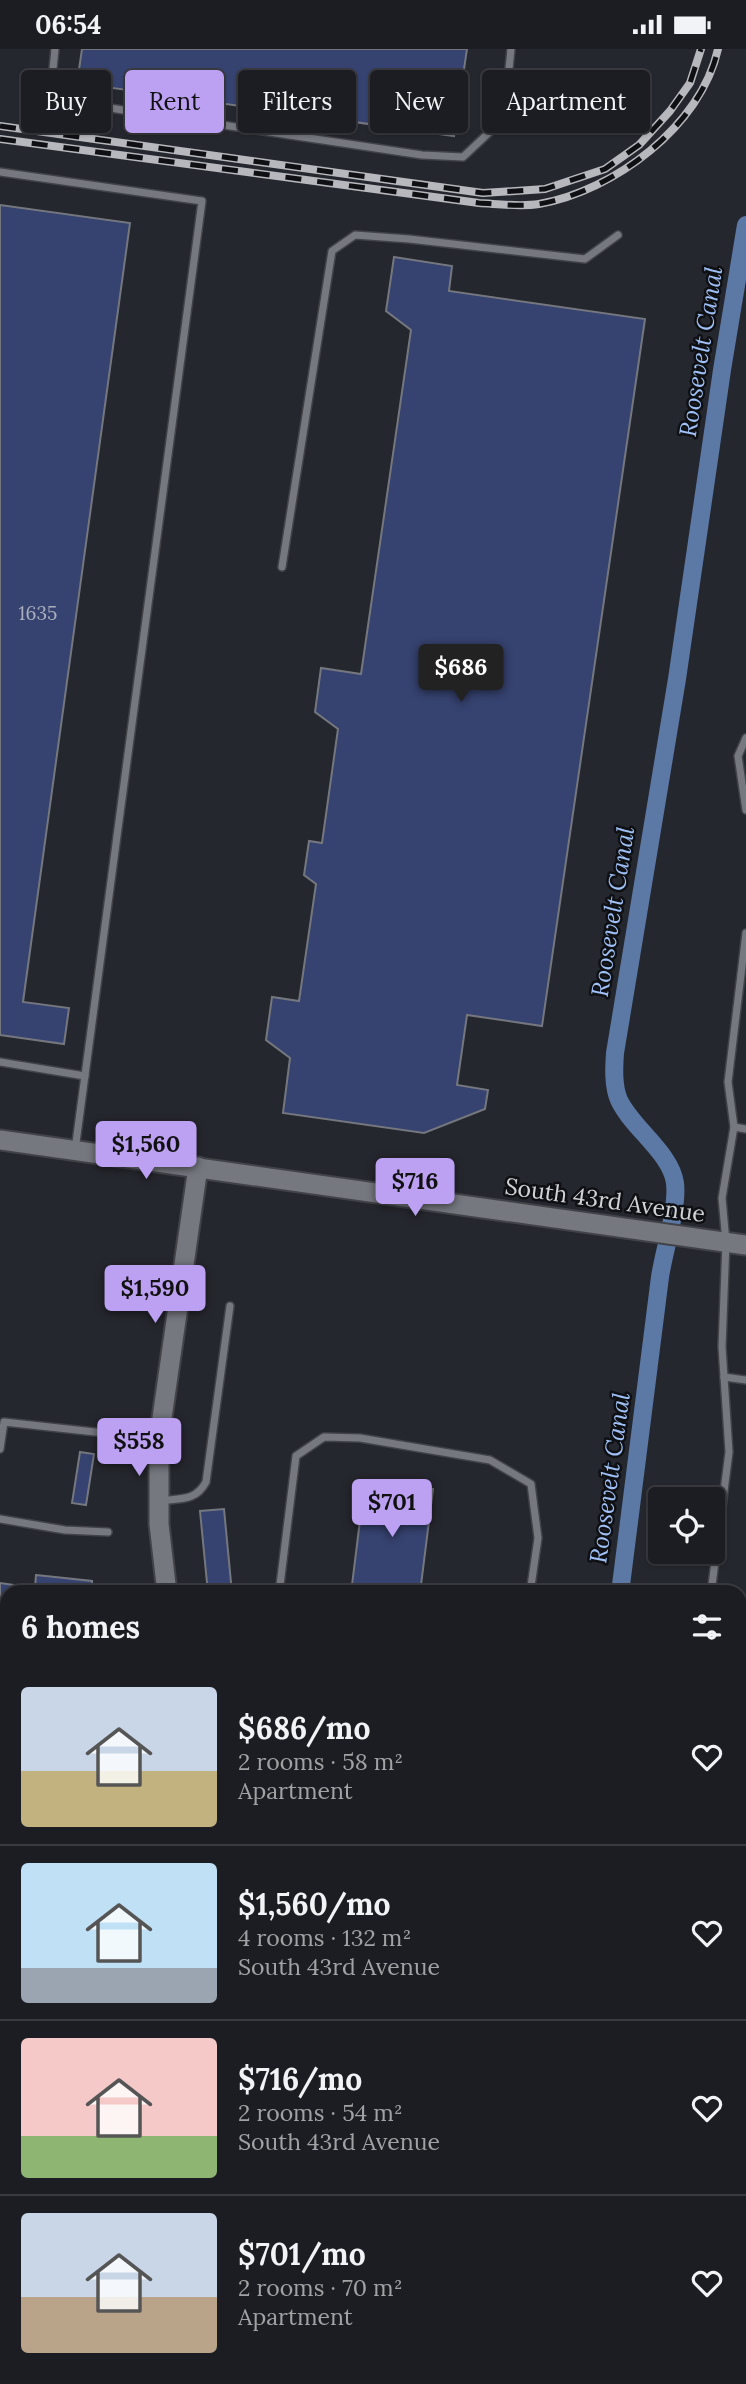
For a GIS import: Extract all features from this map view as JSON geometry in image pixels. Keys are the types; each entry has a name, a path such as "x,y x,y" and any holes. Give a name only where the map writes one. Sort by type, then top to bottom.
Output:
{"main road":[{"name":"South 43rd Avenue","path":"0,1140 736,1243"},
{"path":"166,1585 159,1524 159,1439 198,1167"}],"lane":[{"path":"55,49 50,99 422,155 463,157 496,127 506,99 510,49"},
{"path":"0,172 202,201 75,1150"},
{"path":"282,566 332,251 355,235 585,259 618,235"},
{"path":"746,738 738,756 746,810"},
{"path":"711,1585 729,1452 722,1347 736,1243 722,1199 734,1127 728,1083 746,933"},
{"path":"0,1062 85,1076"},
{"path":"734,1127 746,1129"},
{"path":"159,1501 193,1497 206,1482 230,1306"},
{"path":"724,1377 746,1380"},
{"path":"0,1449 4,1422 159,1439"},
{"path":"280,1585 296,1456 324,1437 360,1438 490,1460 531,1485 538,1538 531,1585"},
{"path":"0,1519 65,1530 108,1532"}],"building":[{"path":"82,49 467,49 464,70 370,70 370,124 356,122 356,70 238,70 238,106 224,104 224,70 125,70 125,90 111,88 111,70 79,70"},
{"path":"433,133 454,133 454,136"},
{"path":"0,205 130,223 23,1002 69,1008 64,1044 0,1035"},
{"path":"394,257 452,266 449,291 645,319 542,1026 467,1015 457,1085 488,1090 485,1109 424,1133 283,1113 290,1058 266,1040 272,997 299,1001 316,884 304,875 309,841 322,843 338,729 315,712 321,668 361,674 411,330 386,311"},
{"path":"80,1452 94,1454 86,1505 72,1503"},
{"path":"365,1480 433,1489 421,1585 352,1585"},
{"path":"224,1509 231,1585 207,1585 200,1511"},
{"path":"36,1575 92,1581 92,1585 35,1585"}],"waterway":[{"name":"Roosevelt Canal","path":"621,1585 660,1277 673,1217 675,1183 666,1161 619,1100 615,1083 615,1053 677,679 746,225"}],"railway":[{"path":"0,126 483,193 545,189 605,169 639,145 670,111 690,83 701,49"},
{"path":"0,139 479,203 539,204 568,197 596,185 624,170 650,151 674,128 693,104 709,77 718,49"}]}
